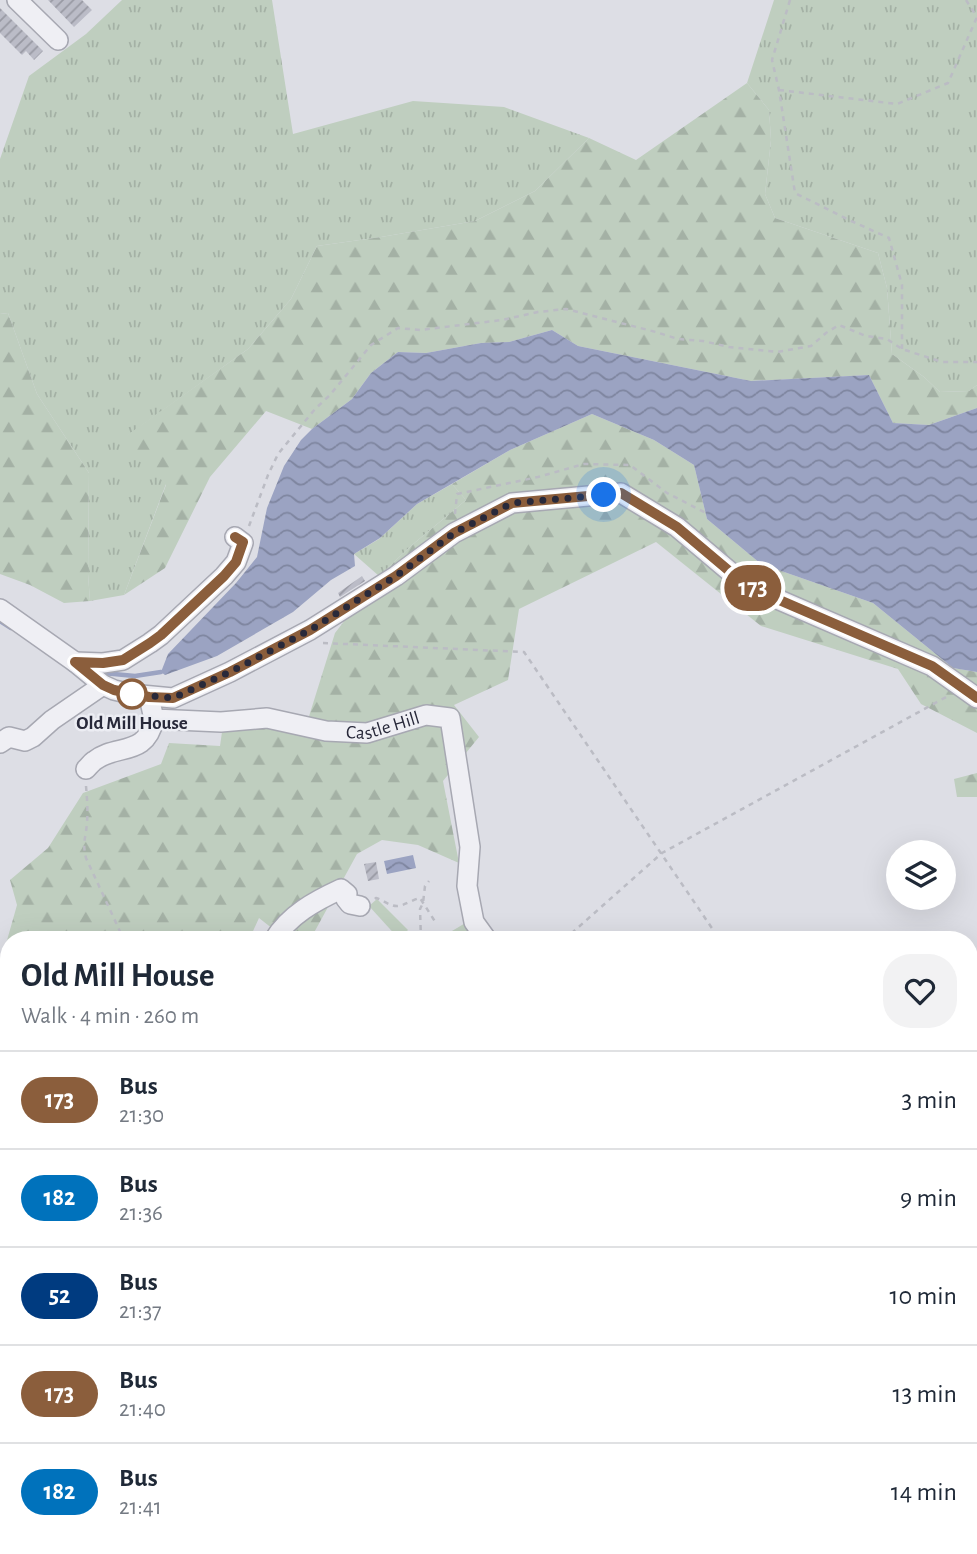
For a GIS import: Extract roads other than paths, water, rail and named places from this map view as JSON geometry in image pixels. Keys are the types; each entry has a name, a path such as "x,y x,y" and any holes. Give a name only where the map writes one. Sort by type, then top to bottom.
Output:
{"street":[{"path":"17,0 58,40"},
{"path":"0,610 75,662 103,685 149,697 173,698 310,630 396,576 454,533 512,503 621,493 677,527 747,586 932,666 970,693"},
{"path":"75,662 103,663 123,660 161,635 236,562 239,540"},
{"path":"0,743 9,737 25,741 33,737 60,714 103,685"},
{"path":"86,769 107,754 140,744 152,730 154,719 149,697"},
{"name":"Castle Hill","path":"154,719 221,722 267,718 326,731 367,733 426,715 450,718 470,847 467,886 474,922 480,931"},
{"path":"281,931 293,917 321,898 341,890 349,888 346,899 350,904 360,906"}],"water":[{"path":"552,330 578,346 751,381 869,375 893,423 929,425 977,408 977,672 953,668 873,603 761,564 707,519 694,465 654,440 592,414 510,450 417,504 380,538 354,554 355,566 331,580 293,612 217,656 165,675 161,672 168,654 236,583 257,557 267,508 284,466 301,440 352,399 371,373 398,352 426,353 481,343 509,342"},
{"path":"413,855 416,868 387,874 384,861"}],"waterway":[{"path":"0,621 11,628"},
{"path":"103,673 135,676 161,672"}],"place":[{"name":"Old Mill House","path":"132,694"}]}
